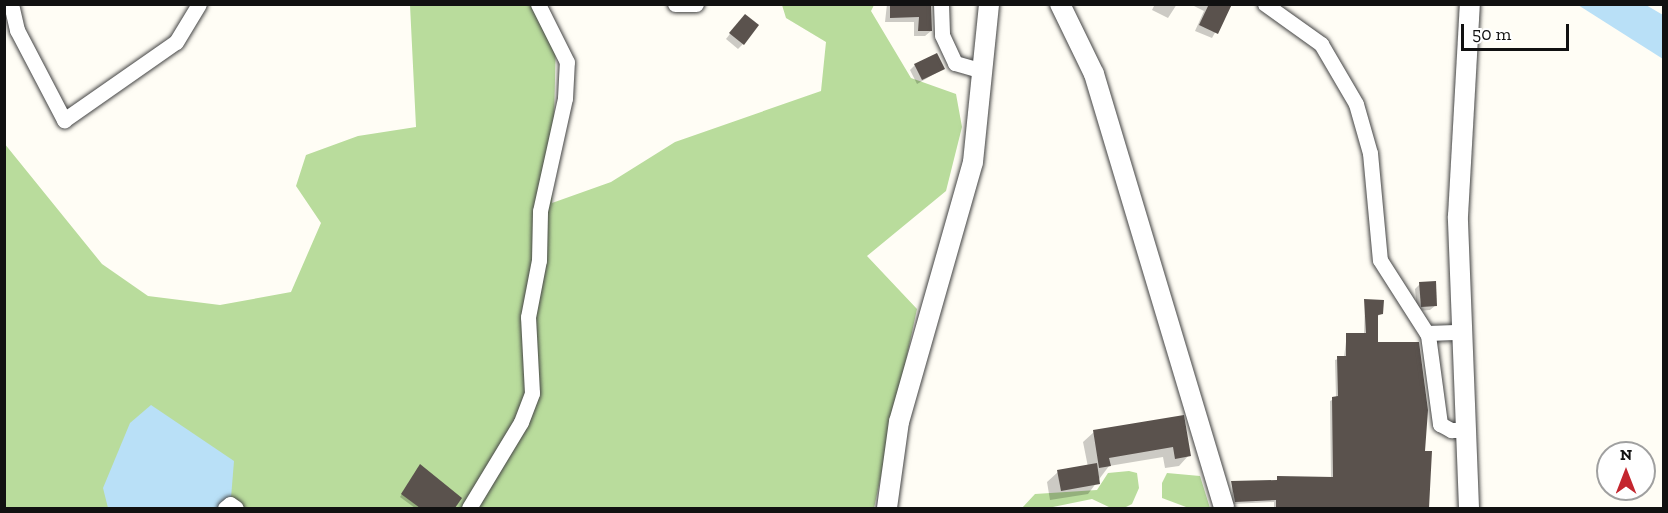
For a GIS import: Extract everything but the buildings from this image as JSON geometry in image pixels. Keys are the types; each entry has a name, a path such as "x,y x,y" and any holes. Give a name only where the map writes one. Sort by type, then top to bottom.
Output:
{"street":[{"path":"11,4 17,30 64,120 176,42 199,4"},
{"path":"469,508 521,422 532,393 528,317 539,260 540,211 566,98 567,62 538,4"},
{"path":"675,4 696,4"},
{"path":"941,4 942,34 956,63 984,71"},
{"path":"887,508 899,422 973,162 990,4"},
{"path":"1060,4 1097,82 1224,508"},
{"path":"1266,4 1321,44 1350,93 1368,141 1380,260 1427,333 1440,424 1451,430 1466,430"},
{"path":"1469,508 1459,195 1470,4"},
{"path":"1427,333 1462,332"},
{"path":"225,508 230,504 236,508"}],"green space":[{"path":"410,5 544,5 556,38 552,203 611,182 675,142 821,91 826,42 786,18 782,5 874,5 871,11 911,78 956,94 962,127 946,191 867,256 917,309 874,508 5,508 4,143 102,264 148,296 220,305 291,292 321,223 296,186 306,155 358,136 416,127"},
{"path":"1129,471 1137,473 1139,488 1132,504 1124,508 1111,508 1092,499 1048,508 1022,508 1035,494 1097,490 1108,473"},
{"path":"1167,473 1200,476 1210,508 1186,507 1162,498 1162,483"}],"water":[{"path":"1578,5 1646,5 1663,15 1663,59"},
{"path":"151,405 234,461 231,498 221,508 108,508 103,488 130,423"}]}
